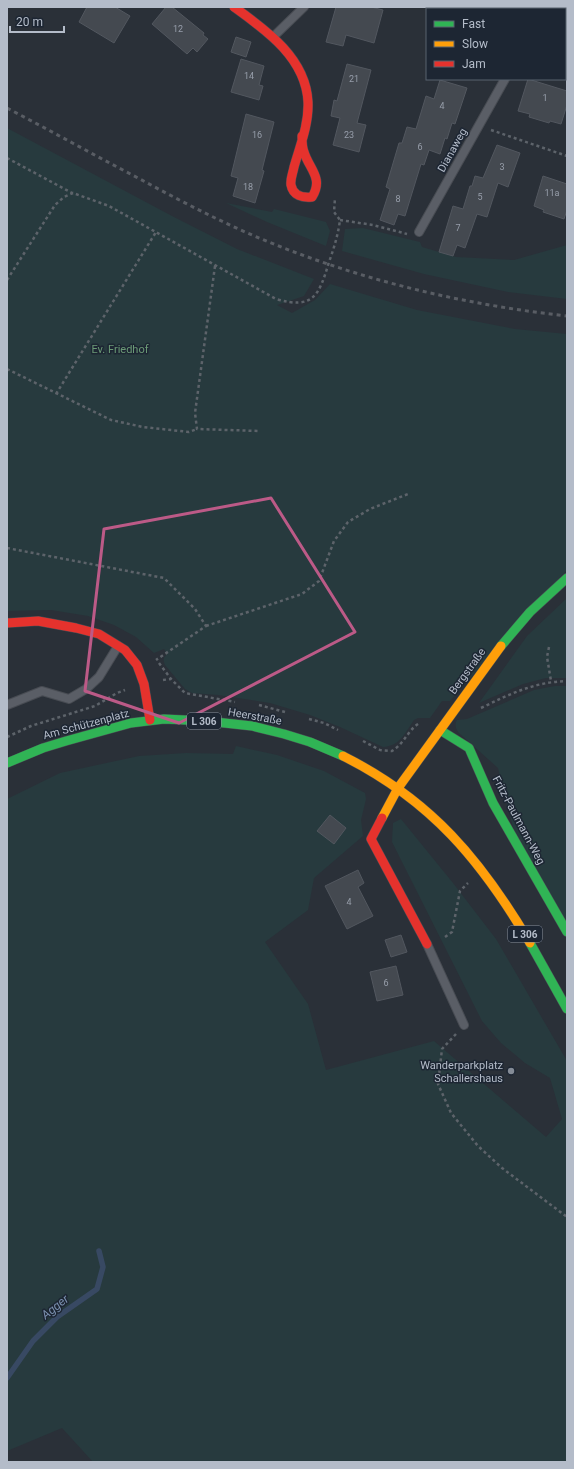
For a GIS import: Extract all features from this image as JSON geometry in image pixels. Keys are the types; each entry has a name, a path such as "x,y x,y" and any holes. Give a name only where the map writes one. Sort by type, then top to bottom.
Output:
{"street":[{"path":"234,7 287,52 296,64 303,79 308,99 307,117 302,136 291,180 294,192 305,198 312,197 318,186 304,154 302,147 302,136"},
{"name":"Bergstraße","path":"398,788 404,782 508,636 531,611 567,578"},
{"path":"7,622 38,621 76,628 100,634 125,650 136,665 144,684 150,720"},
{"name":"Am Schützenplatz","path":"7,763 54,744 115,727 150,720"},
{"name":"Heerstraße","path":"150,720 192,720 235,723 284,733 324,747 364,766 398,788 422,806 448,830 483,872 521,928 567,1009"},
{"name":"Fritz-Paulmann-Weg","path":"440,730 469,748 494,803 567,932"},
{"path":"398,788 371,839 428,946"}],"lane":[{"path":"272,38 304,7"},
{"name":"Dianaweg","path":"419,232 504,80"},
{"path":"7,705 42,692 69,699 86,689 99,677 118,646"},
{"path":"428,946 464,1025"}],"path":[{"path":"480,124 491,130 567,156"},
{"path":"7,158 73,193 109,206 276,299 290,303 304,302 315,296 321,286 338,235 340,220 334,212 336,194"},
{"path":"7,280 55,205 64,196 73,193"},
{"path":"340,220 374,225 410,235 416,235 419,232"},
{"path":"56,394 156,232"},
{"path":"197,429 195,413 215,266"},
{"path":"7,370 111,420 143,427 189,432 197,429 259,431"},
{"path":"156,660 206,626 302,594 319,581 334,541 348,522 370,509 408,494"},
{"path":"7,548 164,578 195,609 206,626"},
{"path":"549,647 548,657 551,681"},
{"path":"479,709 512,693 532,686 551,681 567,681"},
{"path":"428,946 452,932 460,891 483,872"},
{"path":"464,1025 442,1049 438,1084 451,1113 478,1146 502,1168 567,1217"}],"highlighted area":[{"path":"271,498 355,632 179,723 85,691 104,529"}],"green space":[{"name":"Ev. Friedhof","path":"7,128 237,249 314,279 304,296 277,305 292,313 315,300 330,284 417,310 515,329 567,334 567,570 450,701 442,701 430,718 418,718 414,720 402,738 394,744 383,747 310,715 270,703 218,695 192,693 185,689 165,665 164,659 167,654 164,649 154,653 136,637 114,625 88,616 51,610 7,611"},
{"path":"226,203 272,212 274,209 326,222 330,231 326,246 267,222"},
{"path":"363,228 420,242 422,247 456,257 514,260 567,245 567,299 508,292 424,274 342,251 345,229"},
{"path":"567,598 567,678 546,678 523,684 479,703 527,636"},
{"path":"555,686 567,686 567,932 518,847 498,768 459,733 456,728 457,720 467,719 534,690"},
{"path":"236,746 277,755 324,771 365,793 366,799 361,820 363,836 314,878 308,910 265,942 308,1004 326,1070 434,1041 546,1137 562,1119 550,1078 525,1063 501,1043 482,1021 392,842 393,823 401,819 496,939 567,1061 567,1462 93,1462 62,1428 7,1451 7,799 60,773 139,756 186,753 233,754"}],"building":[{"path":"87,7 115,7 130,16 114,43 79,22"},
{"path":"166,7 172,7 204,33 203,35 208,39 197,52 193,48 187,54 152,24"},
{"path":"336,7 371,7 383,10 374,43 346,35 343,46 326,42"},
{"path":"236,37 251,42 246,57 231,52"},
{"path":"241,59 264,66 259,85 263,86 259,100 231,92"},
{"path":"347,64 371,70 357,123 366,125 359,152 333,145 340,118 331,116 334,100 337,101"},
{"path":"440,80 467,88 455,124 452,123 440,154 429,150 424,165 421,164 405,216 398,214 394,225 380,220 390,189 386,187 399,143 402,143 407,127 416,129 426,96 434,99"},
{"path":"528,80 567,91 567,105 561,124 550,121 549,123 529,117 530,114 518,111"},
{"path":"246,114 274,122 262,170 264,171 255,203 233,196 238,178 231,176"},
{"path":"497,145 520,153 508,187 498,183 487,217 477,214 465,248 457,245 453,256 439,252 453,206 463,209 470,186 472,186 475,176 483,178"},
{"path":"543,176 567,184 567,210 564,219 543,212 544,210 534,206"},
{"path":"330,815 346,828 334,844 317,831"},
{"path":"358,870 364,883 358,887 373,916 347,929 325,886"},
{"path":"401,935 407,952 391,957 385,940"},
{"path":"396,966 403,995 377,1001 370,972"}],"waterway":[{"name":"Agger","path":"7,1378 33,1341 57,1317 97,1289 103,1267 99,1251"}],"railway":[{"path":"7,108 194,208 252,235 290,250 328,264 406,287 486,304 567,316"}],"traffic: fast":[{"path":"501,646 530,612 567,578"},
{"path":"7,763 43,748 66,741 131,723 164,719 206,721 252,726 310,742 343,756"},
{"path":"440,730 469,748 493,803 567,932"},
{"path":"530,943 567,1009"}],"traffic: slow":[{"path":"382,818 398,788 501,646"},
{"path":"343,756 374,773 402,792 428,813 451,835 473,859 512,913 530,943"}],"traffic: jam":[{"path":"234,7 259,25 282,47 292,59 306,86 308,102 306,127 304,135 301,143 291,178 291,185 294,192 299,196 312,197 317,184 303,150 302,144 302,142 302,140 302,136"},
{"path":"7,623 38,621 76,628 99,634 125,650 137,665 144,684 150,720"},
{"path":"382,818 371,839 427,944"}],"place":[{"name":"Wanderparkplatz Schallershaus","path":"511,1071"}]}
